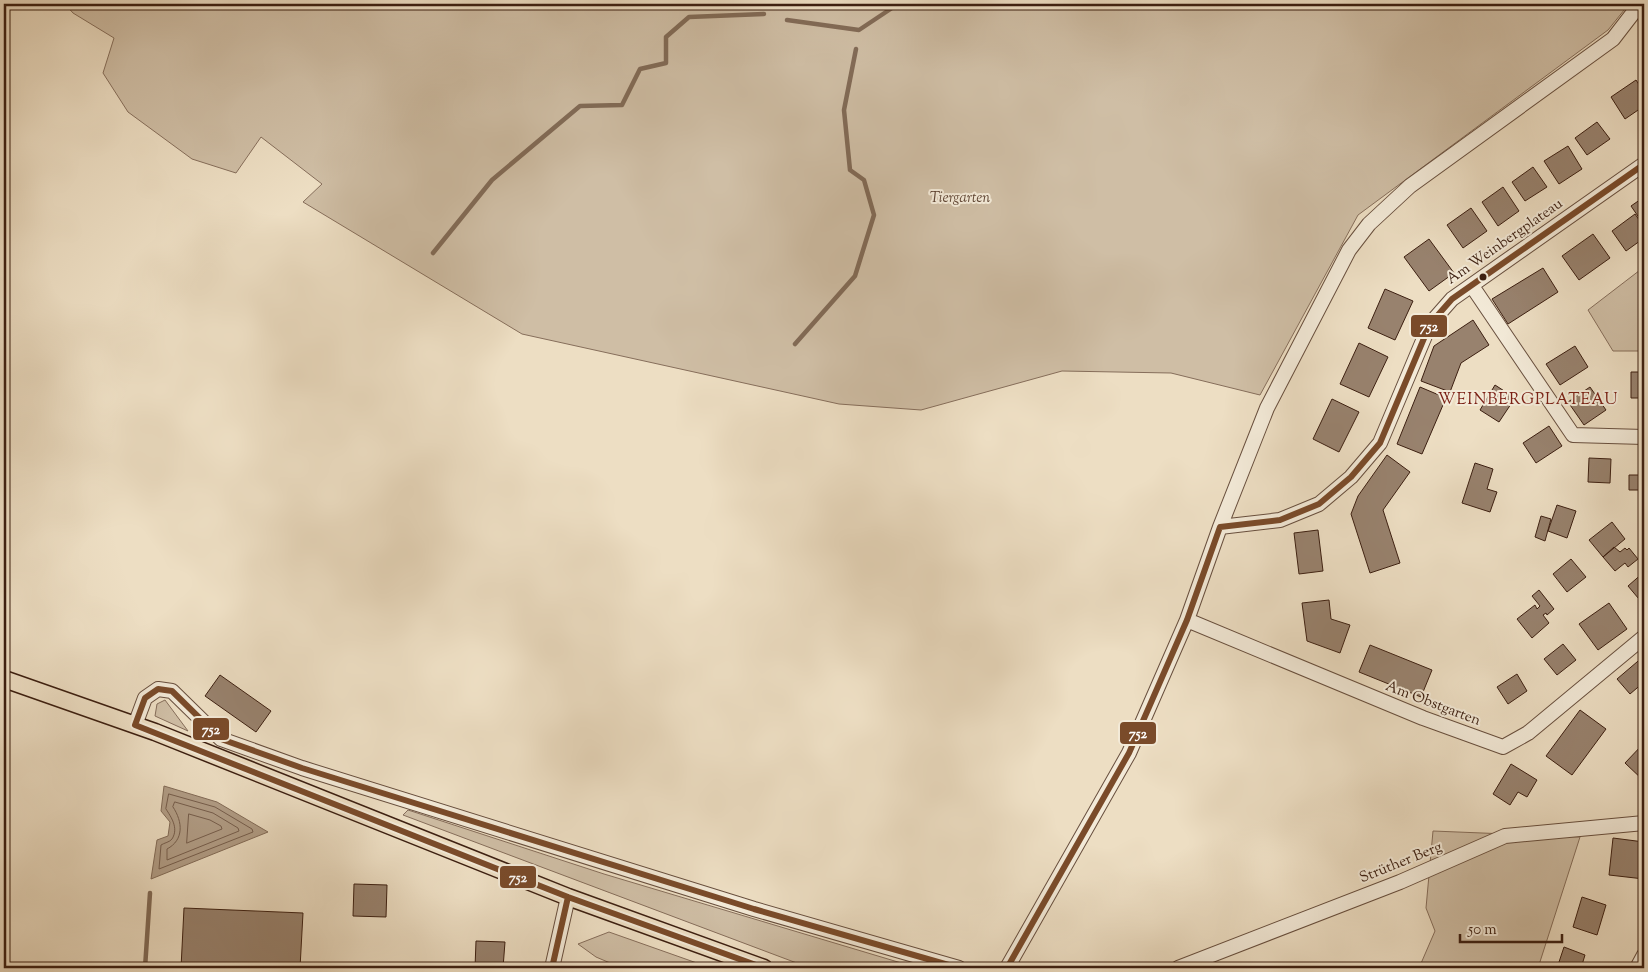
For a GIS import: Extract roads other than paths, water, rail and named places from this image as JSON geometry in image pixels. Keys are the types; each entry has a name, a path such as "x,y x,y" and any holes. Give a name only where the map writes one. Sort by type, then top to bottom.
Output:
{"main road":[{"path":"4,679 135,725 568,897 764,968"}],"street":[{"path":"1007,968 1129,753 1187,620 1220,527 1267,408 1350,250 1369,224 1410,186 1613,39 1640,4"},
{"name":"Am Weinbergplateau","path":"1220,527 1280,520 1319,504 1351,477 1380,443 1430,324 1452,299 1644,164"},
{"path":"1472,286 1573,435 1644,437"},
{"name":"Am Obstgarten","path":"1187,620 1423,718 1503,747 1528,733 1644,637"},
{"path":"135,725 145,698 158,689 172,691 222,739 302,768 754,909 959,968"},
{"name":"Strüther Berg","path":"1178,968 1400,882 1506,836 1644,823"},
{"path":"552,968 568,897"},
{"path":"1637,968 1644,955"}],"water":[{"path":"164,786 217,802 268,832 151,879 157,840 168,836 170,822 161,811"}],"waterway":[{"path":"787,20 859,30 898,4"},
{"path":"433,253 492,180 580,106 622,105 640,69 666,63 666,37 689,17 764,14"},
{"path":"795,344 855,276 874,215 864,180 850,170 844,110 856,49"},
{"path":"145,968 150,893"}],"district":[{"name":"WEINBERGPLATEAU","path":"1528,400"}],"park label":[{"name":"Tiergarten","path":"960,198"}]}
